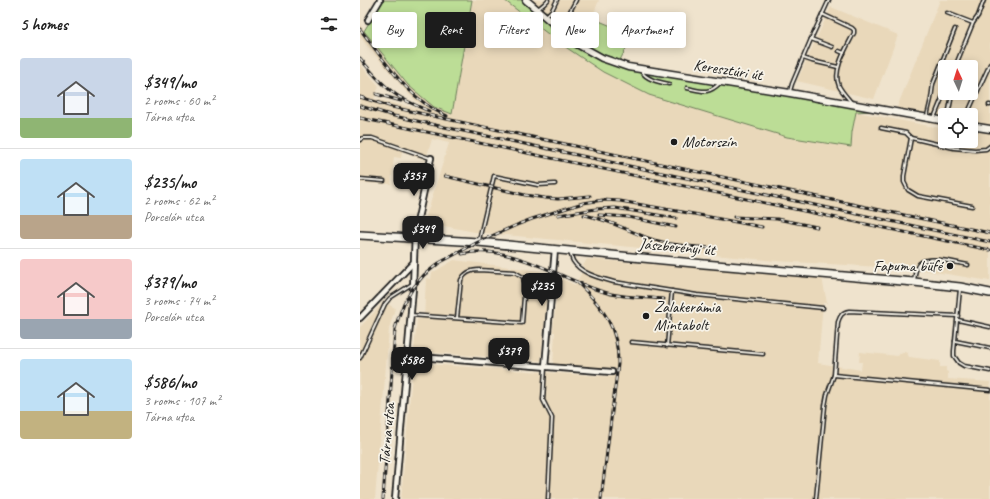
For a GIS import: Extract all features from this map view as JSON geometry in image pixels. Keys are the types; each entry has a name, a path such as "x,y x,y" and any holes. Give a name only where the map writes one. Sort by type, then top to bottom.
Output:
{"main road":[{"name":"Keresztúri út","path":"526,0 551,22"},
{"name":"Keresztúri út","path":"584,48 602,58 628,67 938,120"},
{"path":"978,127 990,129"},
{"name":"Jászberényi út","path":"360,235 478,242 712,265 914,282 990,292"}],"street":[{"path":"368,20 380,0"},
{"name":"Tárna utca","path":"394,499 413,283 416,226 432,158"},
{"path":"545,367 555,249"},
{"path":"360,318 414,262"},
{"path":"406,356 612,372"}],"lane":[{"path":"537,9 548,0"},
{"path":"546,17 552,10 557,0"},
{"path":"570,12 576,0"},
{"path":"790,94 792,84 829,0"},
{"path":"958,60 984,0"},
{"path":"947,12 973,23"},
{"path":"822,14 854,30 854,33 838,66 837,76 839,86 853,105"},
{"path":"926,118 933,84 955,29"},
{"path":"811,39 832,47"},
{"path":"839,51 844,53"},
{"path":"803,58 838,66"},
{"path":"970,108 990,64"},
{"path":"640,68 642,74 648,78 669,84"},
{"path":"687,88 707,92 715,88 721,82"},
{"path":"933,119 941,100"},
{"path":"949,108 951,100"},
{"path":"881,128 906,133 911,138 954,148 975,150 986,149 990,146"},
{"path":"360,140 363,138 372,138 432,158"},
{"path":"911,138 904,176 904,182 908,190 918,196 972,206"},
{"path":"478,242 494,176 538,185 555,184"},
{"path":"360,179 384,181"},
{"path":"570,251 573,261 579,268 614,282 697,295 823,308"},
{"path":"914,282 917,266 925,260 968,265"},
{"path":"410,315 522,323 525,284 523,276 514,272 479,270 468,272 461,280 457,318"},
{"path":"360,358 385,304 390,298 413,283"},
{"path":"960,287 954,356 959,363 970,368 990,371"},
{"path":"668,346 672,291"},
{"path":"816,499 825,406 834,375 838,322 843,313 849,311 958,316"},
{"path":"958,320 990,327"},
{"path":"955,341 990,348"},
{"path":"631,342 763,354"},
{"path":"545,367 544,400 552,418 548,499"},
{"path":"834,375 990,390"}],"shaded area":[{"path":"472,0 504,0 520,12 484,12 484,48 543,48 543,30 551,36 551,48 567,48 603,72 649,95 787,137 851,147 856,112 938,128 938,148 978,148 978,108 938,108 938,125 894,115 940,0 990,0 990,281 916,269 776,261 475,232 444,226 442,231 422,230 449,143 432,139 426,159 413,156 402,151 401,158 394,157 391,184 360,183 360,113 363,114 360,112 360,64 379,86 374,99 429,111 405,90 360,37 360,25 372,40 372,48 378,48 408,85 452,114 464,48 476,48 476,12 470,12"},
{"path":"526,0 599,0 594,12 551,12 540,10"},
{"path":"831,7 898,35 874,99 797,81"},
{"path":"587,259 822,278 827,303 823,303 818,363 861,370 862,362 859,362 860,352 898,356 900,353 904,352 907,353 909,357 940,361 940,367 946,367 948,379 990,382 990,499 401,499 413,363 612,377 613,369 553,364 555,332 553,332 558,277 575,285 585,267 583,266"},
{"path":"454,260 540,271 548,276 541,361 414,351 417,319 424,319 426,278 431,279 432,273"},
{"path":"384,302 395,308 389,329 375,499 360,499 360,327"}],"green space":[{"path":"383,0 472,0 470,12 425,12 425,48 464,48 452,114 434,107 408,85 378,48 417,48 417,12 376,12"},
{"path":"504,0 526,0 540,10 551,12 551,36 543,30 543,12 520,12"},
{"path":"372,18 372,41 364,31"},
{"path":"599,21 607,24 607,48 626,48 619,62 701,76 872,111 856,112 851,147 787,137 649,95 603,72 567,48 599,48"}],"railway":[{"path":"360,29 388,66 409,90 433,109 447,116"},
{"path":"360,58 387,88 405,100 429,111"},
{"path":"376,94 401,101"},
{"path":"360,97 392,107 451,120 990,233"},
{"path":"360,106 394,116 449,128 990,242"},
{"path":"360,118 990,250"},
{"path":"445,176 525,195 545,198 558,199 590,196"},
{"path":"383,499 395,329 404,303 413,288 424,275 439,263 478,242 532,219 583,203 603,200 620,201 762,227"},
{"path":"558,215 596,209 615,208 676,218"},
{"path":"584,215 609,222 640,235 663,242 712,248"},
{"path":"599,215 628,217 676,227"},
{"path":"734,217 777,219 817,227"},
{"path":"462,254 480,252 498,253 516,257 587,286 611,294 664,299"},
{"path":"577,282 594,300 607,318 616,339 618,351 618,364 601,499"}],"place":[{"name":"Motorszín","path":"674,142"},
{"name":"Fapuma büfé","path":"950,266"},
{"name":"Zalakerámia Mintabolt","path":"646,316"}]}
